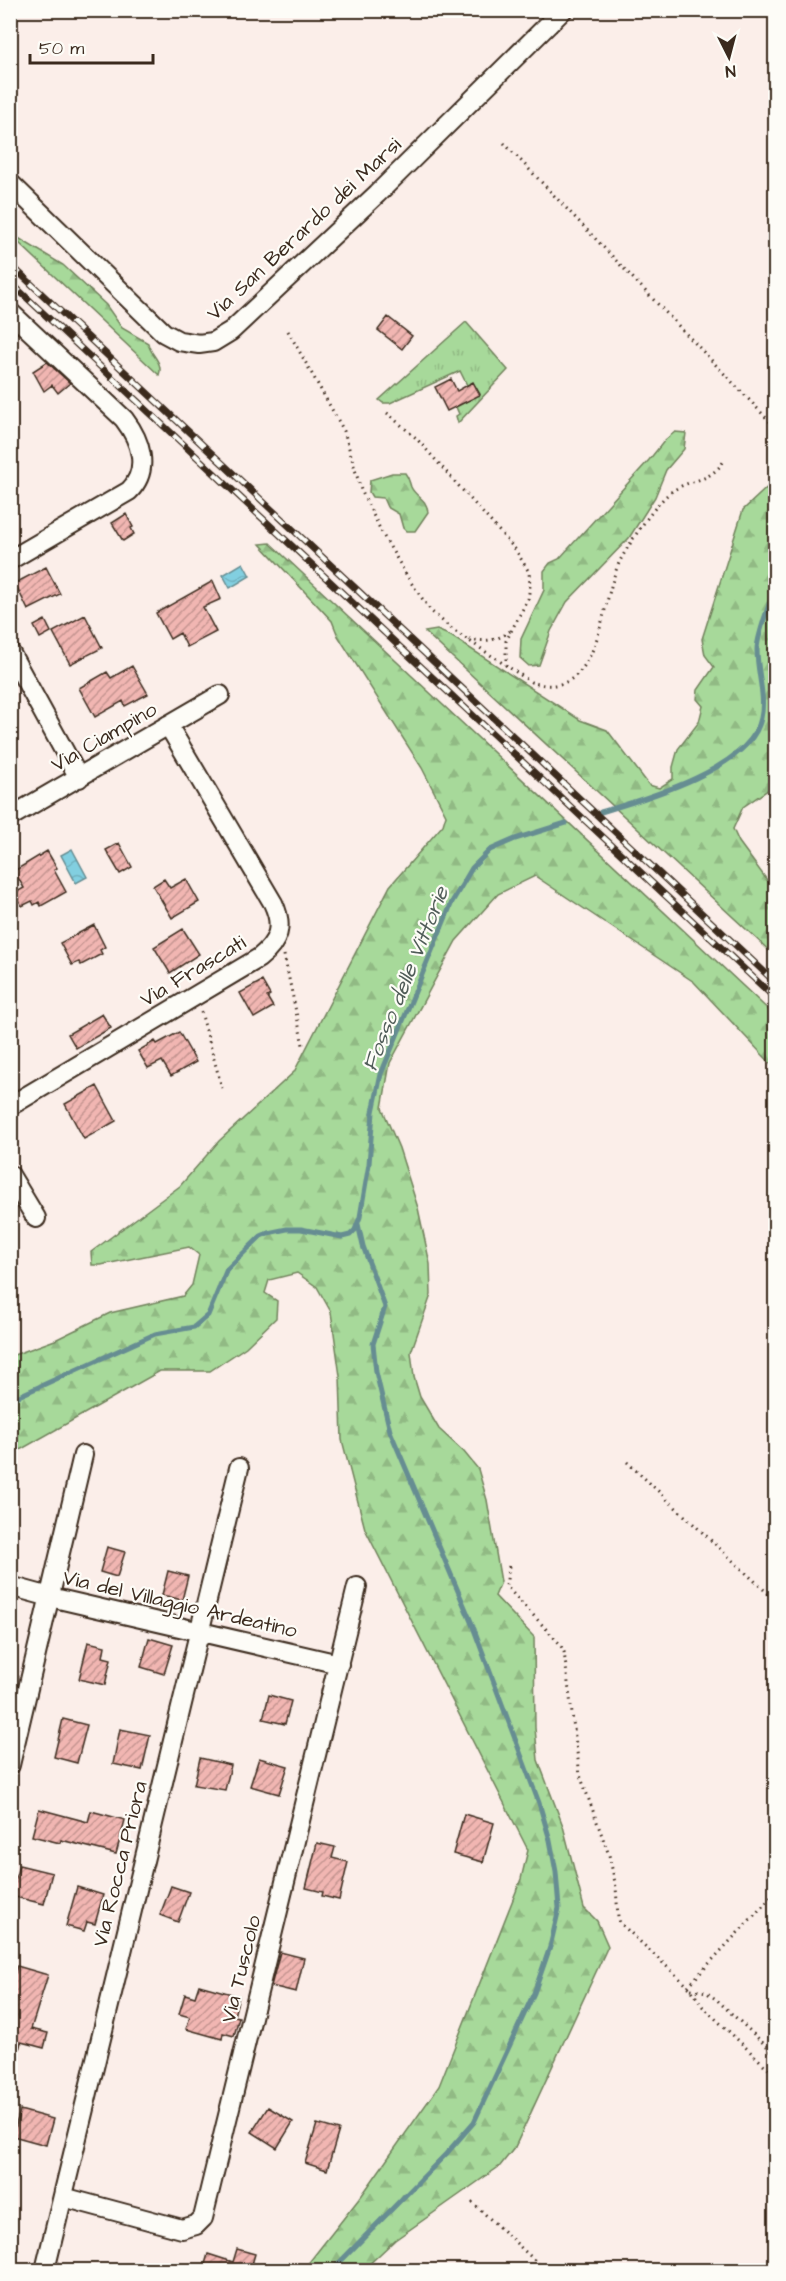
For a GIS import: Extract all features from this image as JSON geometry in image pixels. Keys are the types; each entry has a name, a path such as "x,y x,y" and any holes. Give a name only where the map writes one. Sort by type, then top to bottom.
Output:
{"street":[{"name":"Via San Berardo dei Marsi","path":"10,183 164,333 185,343 206,344 221,338 242,322 563,10"},
{"path":"10,312 124,419 136,439 142,461 139,477 129,491 10,560"},
{"path":"10,652 79,778"},
{"name":"Via Ciampino","path":"10,817 220,694"},
{"path":"168,725 273,903 278,913 279,933"},
{"name":"Via Frascati","path":"10,1106 259,958 274,944 279,933"},
{"path":"10,1175 36,1218"},
{"path":"10,1765 83,1455"},
{"name":"Via Rocca Priora","path":"45,2271 239,1468"},
{"name":"Via del Villaggio Ardeatino","path":"10,1586 339,1664"},
{"name":"Via Tuscolo","path":"63,2197 182,2229 196,2225 203,2218 357,1587"}],"path":[{"path":"504,143 776,428"},
{"path":"288,331 344,430 362,490 383,535 404,572 431,610 507,667 531,682 544,686 561,683 577,676 592,650 620,561 659,501 675,489 717,471 724,461"},
{"path":"387,413 416,438 524,562 529,572 528,599 506,641 507,667"},
{"path":"467,639 492,640 503,637 511,629"},
{"path":"279,933 303,1045"},
{"path":"196,995 222,1088"},
{"path":"627,1462 776,1601"},
{"path":"508,1566 506,1586 560,1644 564,1652 580,1775 609,1855 616,1887 618,1917 626,1929 689,1988 702,2007 776,2076"},
{"path":"689,1988 776,1892"},
{"path":"689,1988 706,1992 717,2000 776,2055"},
{"path":"472,2202 545,2271"},
{"path":"766,2271 776,2261"}],"green space":[{"path":"15,236 63,265 106,305 122,328 148,343 160,366 159,375 17,241"},
{"path":"466,322 508,370 458,423 456,416 459,414 456,407 480,394 473,383 467,385 460,371 390,403 383,403 379,400"},
{"path":"675,432 686,433 684,449 666,470 655,497 629,538 567,602 551,631 539,665 529,666 520,658 521,639 544,590 544,571 550,563 559,559 665,440"},
{"path":"392,473 405,473 413,491 427,507 428,512 415,531 406,531 399,514 387,507 383,498 372,497 369,492 370,480"},
{"path":"775,480 775,785 743,807 733,829 739,842 775,891 775,956 425,632 437,630 451,636 580,720 607,730 649,785 659,788 673,779 673,767 678,749 699,722 703,706 697,699 698,690 714,667 705,655 702,639 743,510"},
{"path":"270,543 775,1016 775,1068 694,982 535,876 498,894 456,941 390,1063 382,1108 399,1148 418,1208 430,1264 431,1295 411,1352 414,1377 420,1397 439,1429 464,1452 478,1469 487,1500 501,1582 495,1596 534,1637 535,1728 538,1760 563,1826 584,1908 597,1921 608,1946 515,2147 500,2166 395,2240 363,2270 303,2270 362,2195 439,2086 521,1879 528,1850 365,1529 342,1440 340,1376 331,1312 317,1287 297,1273 269,1280 265,1293 277,1301 276,1318 246,1347 210,1371 160,1371 11,1455 11,1356 55,1340 110,1313 183,1296 192,1285 199,1255 189,1247 101,1265 92,1265 91,1252 180,1186 219,1141 294,1072 390,886 443,825 446,815 422,768 338,636 332,621 260,544"}],"water":[{"path":"243,563 250,576 230,588 223,575"},
{"path":"72,849 87,877 76,883 61,855"}],"building":[{"path":"388,317 412,336 402,349 378,330"},
{"path":"47,362 70,383 58,393 52,385 44,391 33,371"},
{"path":"451,379 457,391 473,382 480,395 447,411 435,387"},
{"path":"126,514 134,534 123,541 112,523"},
{"path":"46,567 60,594 28,610 15,583"},
{"path":"213,581 221,599 203,607 216,632 187,647 180,633 170,639 156,613"},
{"path":"85,615 102,648 70,664 53,632"},
{"path":"45,620 51,632 40,638 34,626"},
{"path":"132,666 148,694 125,706 123,701 95,717 79,688 107,672 111,678"},
{"path":"119,843 132,867 120,874 106,850"},
{"path":"47,851 57,868 54,870 66,892 41,906 39,902 34,905 32,901 22,906 15,893 24,888 14,871"},
{"path":"164,879 170,888 186,879 199,902 172,918 153,886"},
{"path":"94,925 105,947 100,950 102,954 81,965 79,962 72,965 60,943"},
{"path":"183,929 199,954 170,973 154,947"},
{"path":"262,981 270,995 267,997 273,1007 254,1018 240,993"},
{"path":"102,1014 111,1028 76,1048 68,1034"},
{"path":"179,1032 196,1062 171,1076 162,1061 148,1068 138,1051 155,1041 157,1044"},
{"path":"97,1086 116,1121 84,1139 65,1104"},
{"path":"107,1547 125,1552 117,1577 100,1572"},
{"path":"168,1571 188,1576 182,1600 162,1595"},
{"path":"149,1638 173,1645 164,1674 141,1667"},
{"path":"88,1642 105,1646 103,1657 111,1659 105,1685 79,1679"},
{"path":"269,1695 291,1701 285,1724 263,1719"},
{"path":"63,1719 87,1725 77,1763 54,1757"},
{"path":"120,1729 150,1735 142,1770 113,1764"},
{"path":"200,1758 231,1765 225,1790 194,1785"},
{"path":"259,1758 288,1766 279,1794 250,1786"},
{"path":"39,1809 88,1822 91,1811 125,1820 116,1854 61,1840 60,1843 32,1836"},
{"path":"464,1814 494,1823 483,1862 453,1854"},
{"path":"317,1843 335,1847 332,1858 348,1862 339,1900 322,1896 323,1892 306,1888"},
{"path":"19,1865 52,1873 44,1904 11,1896"},
{"path":"171,1886 189,1892 178,1922 160,1915"},
{"path":"77,1887 103,1895 95,1924 87,1922 84,1931 66,1926"},
{"path":"280,1952 304,1958 296,1992 271,1986"},
{"path":"17,1966 48,1975 31,2029 48,2033 44,2048 21,2042 15,2066 10,2066 10,2020 15,2003 10,2002 10,1988"},
{"path":"199,1985 239,1996 234,2016 239,2017 234,2036 223,2033 222,2039 186,2029 190,2017 179,2014 185,1994 195,1997"},
{"path":"268,2107 293,2122 277,2148 252,2132"},
{"path":"20,2110 53,2119 46,2145 13,2136"},
{"path":"317,2124 339,2130 327,2170 305,2163"},
{"path":"237,2249 255,2254 250,2271 203,2271 208,2254 233,2262"}],"waterway":[{"name":"Fosso delle Vittorie","path":"601,812 669,790 694,779 738,752 753,736 762,710 757,659 758,643 776,584"},
{"name":"Fosso delle Vittorie","path":"10,1400 155,1334 194,1327 208,1315 227,1269 261,1236 287,1229 301,1229 342,1237 350,1235 355,1230 360,1217 369,1164 373,1112 381,1074 452,902 472,868 490,850 515,839 566,823"},
{"path":"332,2270 446,2154 474,2122 534,1993 550,1947 559,1908 550,1840 539,1803 472,1624 390,1431 376,1372 373,1344 385,1307 363,1246 358,1224"}],"railway":[{"path":"10,264 776,983"},
{"path":"10,282 776,999"}]}
